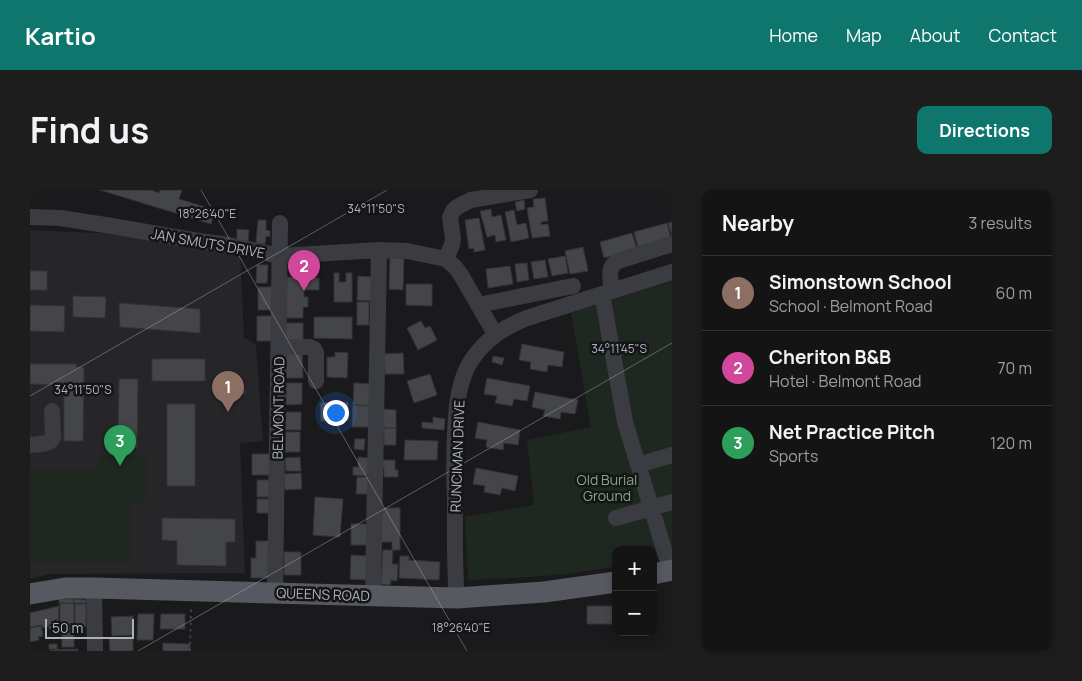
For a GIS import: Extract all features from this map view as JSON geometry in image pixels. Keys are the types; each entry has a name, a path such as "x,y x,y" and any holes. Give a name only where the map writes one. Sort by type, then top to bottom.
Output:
{"main road":[{"name":"QUEENS ROAD","path":"30,594 65,588 94,588 457,598 544,592 612,583"}],"street":[{"path":"495,334 461,275 446,259 453,239 450,217 452,211 457,206 471,200 530,190"},
{"name":"JAN SMUTS DRIVE","path":"30,217 60,218 112,226 228,245 280,256 379,250 407,251 446,259"},
{"name":"BELMONT ROAD","path":"275,593 280,223"},
{"path":"664,568 651,508 624,422 607,292 611,267 614,263 672,244"},
{"path":"373,596 379,250"},
{"name":"RUNCIMAN DRIVE","path":"457,598 454,473 456,403 466,370 479,350 495,334 512,324 672,272"},
{"path":"478,305 573,286"},
{"path":"279,347 309,347 314,349 316,353 316,381"},
{"path":"30,445 48,443 53,438 52,411"},
{"path":"638,466 672,456"},
{"path":"616,518 672,502"},
{"path":"94,588 95,651"}],"path":[{"path":"190,651 191,602"}],"shaded area":[{"path":"30,230 118,234 240,250 244,337 256,345 263,441 240,443 245,573 50,574 30,579 30,384 64,385 64,441 84,367 30,364 30,331 64,332 65,306 30,305","holes":["73,296 106,297 105,318 73,317","119,303 200,309 200,333 120,327","152,359 205,359 205,380 152,381","119,379 138,379 137,448 118,447","167,404 195,404 195,486 167,486"]}],"green space":[{"name":"Old Burial Ground","path":"672,281 672,554 657,557 657,546 612,546 612,567 561,574 468,580 465,517 534,505 527,440 591,427 571,313"},
{"path":"99,455 146,455 146,502 131,502 130,563 30,562 30,469 99,469"}],"building":[{"path":"100,190 151,190 159,193 160,190 182,190 179,199 215,210 211,224"},
{"path":"545,198 548,221 541,222 541,225 548,224 550,236 532,238 527,208 534,207 533,199"},
{"path":"524,200 525,209 517,211 515,202"},
{"path":"491,209 492,217 501,215 506,240 496,242 495,235 487,237 480,211"},
{"path":"514,210 517,225 526,223 529,238 511,242 505,212"},
{"path":"479,218 485,250 474,252 474,248 469,249 465,220"},
{"path":"258,220 266,220 266,230 270,231 270,237 266,236 265,244 256,243"},
{"path":"672,222 672,236 668,223"},
{"path":"667,223 671,239 638,248 634,232"},
{"path":"237,229 249,230 248,242 237,242"},
{"path":"632,233 637,249 604,258 600,242"},
{"path":"583,247 588,271 570,274 565,251"},
{"path":"565,256 568,273 552,276 548,259"},
{"path":"390,258 404,258 403,290 389,289"},
{"path":"545,260 548,277 534,279 531,262"},
{"path":"527,263 529,280 517,282 515,264"},
{"path":"257,265 268,265 267,283 256,283"},
{"path":"510,266 513,284 488,288 486,269"},
{"path":"30,271 47,271 47,290 30,290"},
{"path":"334,273 339,273 339,282 346,282 346,273 352,273 352,302 334,302"},
{"path":"358,276 372,277 371,301 357,300"},
{"path":"287,277 319,278 319,290 304,290 304,297 308,297 308,307 303,307 303,318 286,318"},
{"path":"406,284 432,284 432,306 406,305"},
{"path":"258,287 273,287 273,310 258,310"},
{"path":"73,296 106,297 105,318 73,317"},
{"path":"357,302 369,302 369,325 357,325"},
{"path":"119,303 200,309 200,333 120,327"},
{"path":"30,305 65,306 64,332 30,331"},
{"path":"257,316 273,316 273,341 257,341"},
{"path":"314,317 352,317 352,339 314,338"},
{"path":"421,321 425,328 430,326 437,340 418,350 407,328"},
{"path":"286,323 303,323 303,342 286,342"},
{"path":"522,344 564,352 562,367 548,365 547,372 530,369 531,362 519,360"},
{"path":"335,352 348,353 347,378 327,377 327,357 335,357"},
{"path":"286,353 302,353 303,378 286,378"},
{"path":"403,353 404,374 385,374 384,354"},
{"path":"493,356 504,358 502,365 492,362"},
{"path":"152,359 205,359 205,381 152,381"},
{"path":"30,364 76,364 76,367 84,367 83,441 64,441 64,385 30,384"},
{"path":"430,374 437,395 414,403 407,381"},
{"path":"487,378 530,386 527,401 514,399 512,406 495,403 497,396 484,394"},
{"path":"119,379 138,379 137,448 118,447"},
{"path":"286,383 302,383 302,404 286,405"},
{"path":"354,383 374,384 372,406 353,405"},
{"path":"238,389 245,389 245,394 237,394"},
{"path":"535,392 578,400 575,414 561,412 560,419 543,416 545,410 532,407"},
{"path":"348,402 348,420 321,421 320,403"},
{"path":"167,404 195,404 195,486 167,486"},
{"path":"353,405 372,406 371,427 352,427"},
{"path":"383,409 396,410 396,428 382,428"},
{"path":"286,412 301,412 301,430 285,430"},
{"path":"433,417 445,419 444,430 422,428 422,422 433,423"},
{"path":"478,422 520,430 518,445 504,443 503,450 486,447 487,440 475,438"},
{"path":"384,428 396,428 396,445 384,445"},
{"path":"285,432 300,432 300,452 285,452"},
{"path":"355,439 365,439 364,450 354,449"},
{"path":"405,440 438,441 437,460 404,460"},
{"path":"252,454 269,454 270,475 252,475"},
{"path":"300,457 301,471 286,471 285,458"},
{"path":"358,457 371,458 368,476 353,475 353,467 358,467"},
{"path":"382,460 395,460 395,470 398,470 398,477 384,477"},
{"path":"476,468 518,476 515,491 502,488 500,495 484,492 485,486 473,484"},
{"path":"301,473 302,489 285,490 284,474"},
{"path":"357,477 368,477 369,494 356,494"},
{"path":"257,480 270,480 270,497 257,497"},
{"path":"315,497 343,499 340,537 313,535"},
{"path":"257,499 270,499 269,513 257,513"},
{"path":"382,508 400,508 400,550 392,550 392,542 381,542"},
{"path":"162,518 235,519 235,542 226,542 226,566 177,565 177,541 162,540"},
{"path":"351,524 367,524 369,545 351,545"},
{"path":"256,541 269,541 269,578 251,578 251,558 256,558"},
{"path":"383,550 393,550 392,564 398,564 397,581 391,580 390,585 381,584"},
{"path":"284,552 301,552 301,575 284,575"},
{"path":"351,555 368,556 367,580 350,579"},
{"path":"400,556 409,556 409,560 440,562 439,580 399,578"},
{"path":"59,599 74,599 74,603 59,603"},
{"path":"74,599 86,600 86,603 74,603"},
{"path":"60,603 74,604 74,625 60,625"},
{"path":"75,604 86,604 86,627 75,627"},
{"path":"59,606 58,627 49,629 49,626 42,628 42,625 30,627 30,613"},
{"path":"587,606 612,606 612,624 587,624"},
{"path":"138,614 154,614 153,640 137,640"},
{"path":"161,614 185,614 185,629 160,629"},
{"path":"133,616 134,635 112,636 111,617"},
{"path":"41,626 43,636 38,637 39,640 30,642 30,628"},
{"path":"69,626 74,626 75,631 67,630"},
{"path":"62,632 74,632 74,647 62,647"},
{"path":"133,637 133,651 110,651 109,638"},
{"path":"163,643 190,644 190,651 163,651"},
{"path":"49,644 57,644 57,649 49,649"},
{"path":"78,649 78,651 50,651 50,650"}],"place":[{"name":"Cheriton B&B","path":"304,291"},
{"name":"Simonstown School","path":"228,412"},
{"name":"Net Practice Pitch","path":"120,466"}]}
